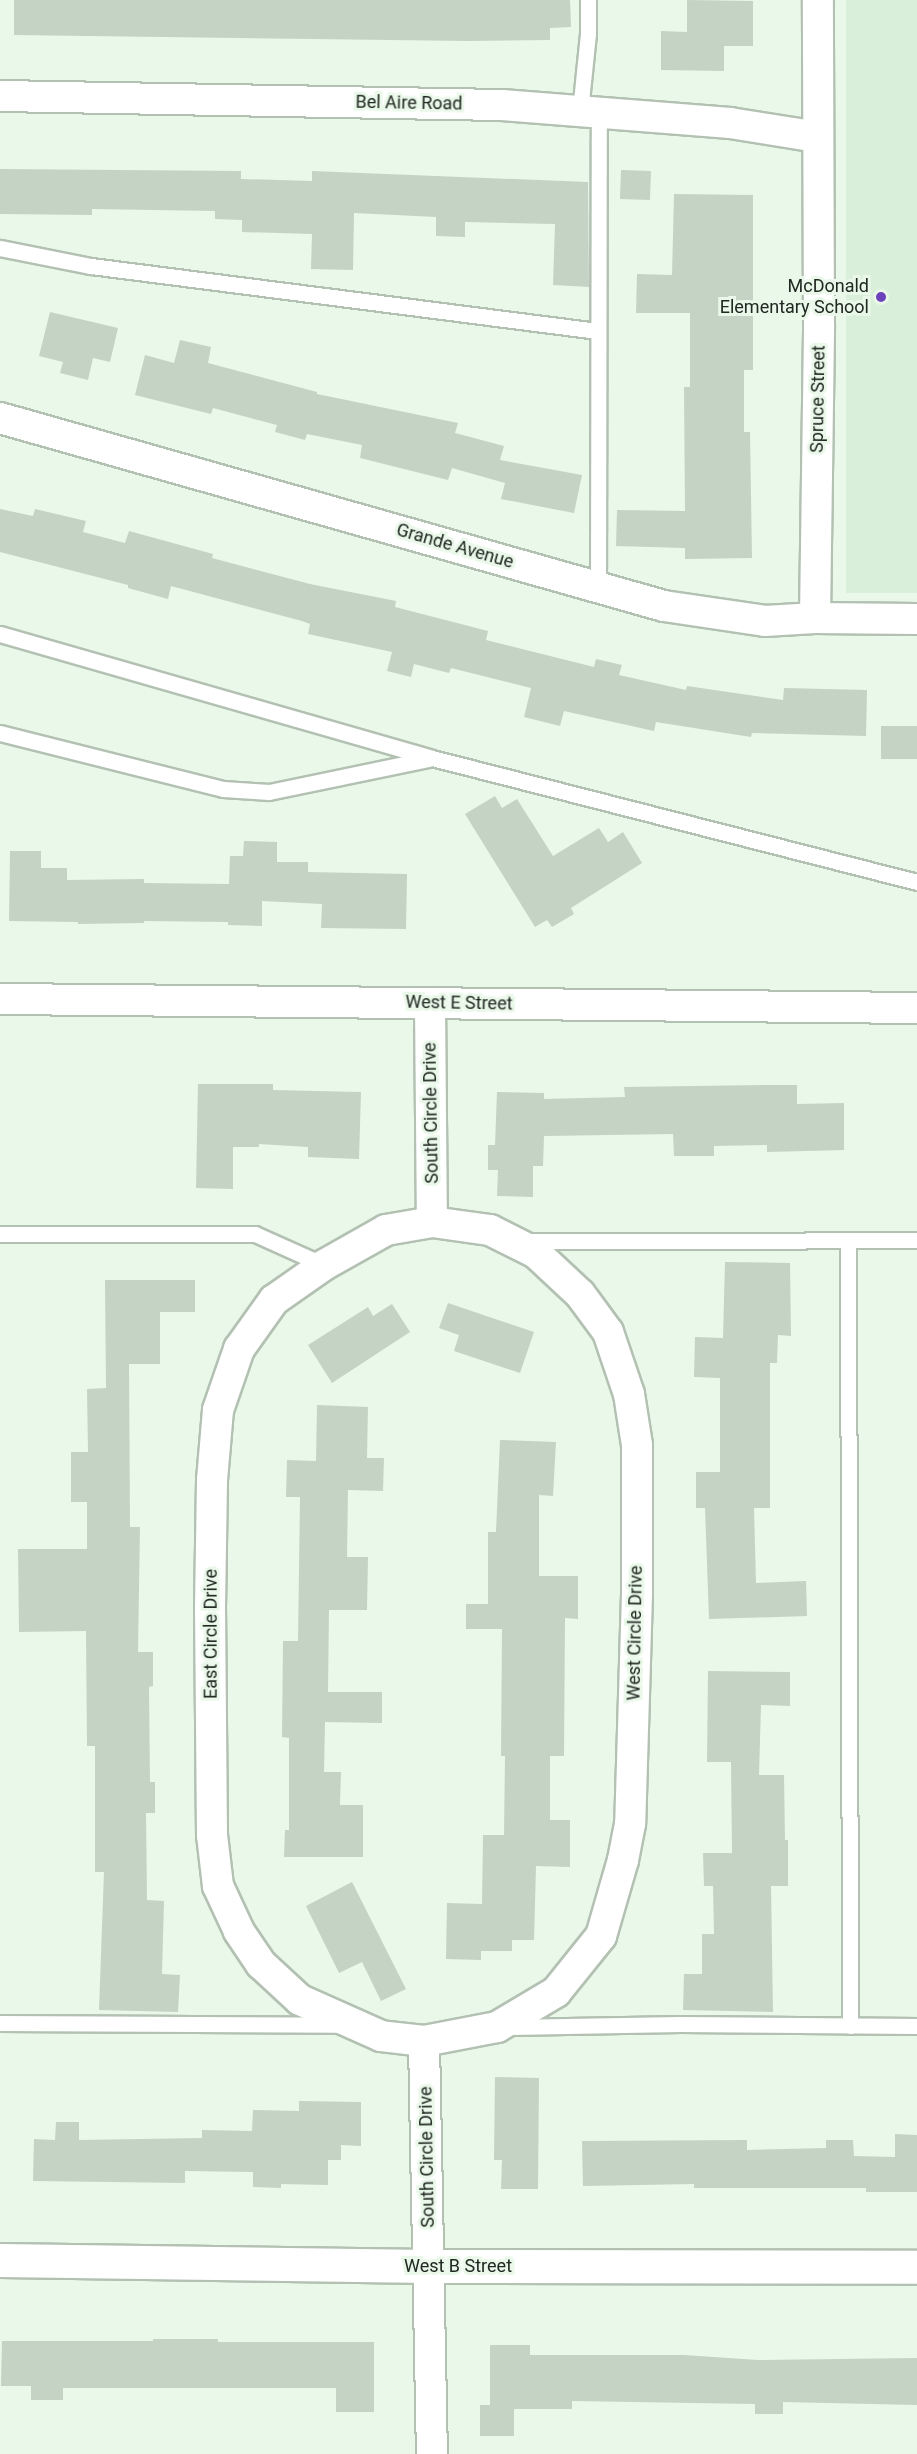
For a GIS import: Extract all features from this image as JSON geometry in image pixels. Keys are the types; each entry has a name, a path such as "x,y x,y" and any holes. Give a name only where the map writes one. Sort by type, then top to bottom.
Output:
{"street":[{"name":"Spruce Street","path":"815,618 819,325 818,0"},
{"name":"Bel Aire Road","path":"0,96 502,105 730,123 817,137"},
{"name":"Grande Avenue","path":"0,418 664,606 765,621 815,618 917,619"},
{"name":"West E Street","path":"0,999 917,1008"},
{"name":"South Circle Drive","path":"430,1003 432,1222"},
{"name":"West Circle Drive","path":"424,2041 496,2027 556,1992 601,1936 623,1860 630,1824 637,1594 637,1445 628,1394 608,1332 580,1294 536,1254 490,1230 432,1222"},
{"name":"East Circle Drive","path":"424,2041 381,2036 300,2000 261,1964 239,1931 218,1886 213,1835 210,1608 213,1480 218,1410 239,1349 274,1300 324,1265 386,1230 432,1222"},
{"name":"South Circle Drive","path":"424,2041 432,2454"},
{"name":"West B Street","path":"0,2260 429,2266 917,2267"}],"lane":[{"path":"588,0 598,331 598,587"},
{"path":"0,248 91,266 598,331"},
{"path":"0,633 432,758 917,882"},
{"path":"0,733 223,789 269,792 432,758"},
{"path":"0,1234 255,1234 324,1265"},
{"path":"848,1240 850,2026"},
{"path":"511,1241 917,1240"},
{"path":"0,2024 353,2024"},
{"path":"496,2027 681,2024 917,2026"}],"shaded area":[{"name":"McDonald Elementary School","path":"846,0 917,0 917,593 846,593"}],"building":[{"path":"14,0 570,0 571,27 550,28 550,40 14,35"},
{"path":"687,0 753,1 753,46 724,46 724,71 661,70 661,31 687,32"},
{"path":"0,169 241,171 241,179 312,181 312,171 588,182 589,287 553,285 555,224 465,222 465,237 436,236 436,217 354,213 353,270 311,269 312,234 242,232 242,220 215,219 215,211 92,209 92,215 0,214"},
{"path":"621,170 651,171 650,200 620,199"},
{"path":"674,194 753,195 753,370 744,370 744,432 750,432 752,558 685,559 685,548 616,546 617,510 685,511 684,387 690,387 690,313 636,313 637,274 672,275"},
{"path":"50,312 118,328 110,362 93,358 88,380 60,373 63,362 39,356"},
{"path":"180,340 211,347 208,363 317,392 317,394 458,423 455,433 504,446 500,460 582,475 574,513 501,499 505,483 452,468 448,480 360,458 362,445 307,434 305,440 275,432 277,425 213,408 211,414 135,395 145,355 174,363"},
{"path":"0,509 33,516 35,509 86,521 83,532 125,543 129,531 213,554 212,558 310,584 396,601 395,607 488,631 486,640 594,667 596,659 622,665 619,675 686,690 687,686 783,700 784,688 867,690 866,736 752,733 751,737 656,722 654,731 564,711 560,726 524,717 531,688 451,668 449,673 414,664 411,677 387,671 392,652 308,634 310,624 302,621 171,586 168,599 128,588 128,585 0,552"},
{"path":"881,726 917,726 917,759 881,759"},
{"path":"495,796 502,808 517,799 553,856 599,828 608,842 623,832 642,863 571,908 574,914 552,927 547,920 535,927 465,814"},
{"path":"244,841 277,842 277,862 308,862 308,872 407,874 406,929 321,928 322,904 262,901 262,926 228,925 228,922 144,921 144,923 78,924 78,922 9,921 10,851 41,851 41,868 67,868 67,880 144,879 144,883 229,884 230,856 243,856"},
{"path":"198,1084 273,1084 273,1090 361,1092 359,1159 308,1157 308,1147 259,1144 259,1147 233,1147 233,1189 196,1188"},
{"path":"797,1085 797,1104 844,1103 844,1150 767,1152 767,1145 714,1146 714,1156 674,1156 673,1134 544,1136 543,1166 533,1166 533,1197 497,1196 498,1170 488,1170 488,1145 495,1145 497,1092 544,1093 544,1099 625,1097 624,1087"},
{"path":"725,1262 790,1263 791,1336 778,1335 777,1363 770,1363 770,1508 754,1508 756,1583 806,1581 807,1616 709,1619 705,1508 696,1508 696,1472 720,1472 720,1378 694,1377 695,1337 723,1338"},
{"path":"105,1280 195,1280 195,1312 160,1312 160,1364 129,1364 130,1527 140,1527 138,1652 153,1652 153,1686 149,1687 150,1782 155,1782 155,1813 146,1813 147,1900 164,1901 162,1974 180,1975 178,2012 99,2010 104,1872 95,1872 95,1746 87,1746 86,1631 19,1632 18,1549 87,1549 87,1502 71,1502 71,1452 88,1452 87,1389 106,1388"},
{"path":"448,1303 534,1332 520,1373 454,1351 459,1335 439,1328"},
{"path":"392,1304 410,1332 332,1383 308,1345 368,1307 373,1316"},
{"path":"317,1405 368,1407 367,1458 384,1458 383,1491 348,1490 347,1557 368,1557 367,1610 329,1610 328,1692 382,1692 382,1723 325,1722 324,1772 341,1772 340,1805 363,1805 363,1857 284,1857 285,1830 289,1830 289,1738 282,1737 283,1641 298,1641 300,1497 286,1497 287,1460 316,1461"},
{"path":"500,1440 556,1442 553,1496 539,1495 539,1576 578,1576 578,1619 565,1618 564,1756 550,1756 550,1820 570,1820 570,1867 536,1866 534,1940 512,1940 512,1951 481,1951 481,1960 446,1959 447,1903 482,1904 483,1835 504,1835 505,1756 501,1756 502,1629 466,1629 466,1604 488,1604 488,1532 496,1532"},
{"path":"708,1671 790,1672 790,1706 761,1705 759,1775 784,1775 785,1840 788,1840 788,1886 771,1886 773,2012 683,2010 684,1974 702,1974 702,1934 714,1934 713,1886 704,1886 703,1853 732,1853 731,1762 707,1762"},
{"path":"352,1882 406,1989 381,2001 362,1962 339,1973 306,1906"},
{"path":"495,2077 539,2078 538,2189 501,2189 502,2160 494,2160"},
{"path":"299,2101 361,2102 361,2146 341,2145 341,2160 328,2160 328,2185 281,2184 281,2188 253,2187 253,2172 185,2171 185,2183 33,2181 34,2139 55,2140 56,2122 79,2122 79,2140 202,2138 202,2130 252,2131 253,2110 299,2111"},
{"path":"895,2134 917,2135 917,2192 866,2192 866,2188 694,2188 694,2184 583,2186 582,2141 747,2140 747,2150 826,2148 826,2140 853,2140 854,2156 895,2157"},
{"path":"153,2339 218,2339 218,2342 374,2342 374,2412 336,2412 336,2388 63,2388 63,2400 31,2400 31,2386 1,2386 2,2341 153,2341"},
{"path":"490,2345 530,2345 530,2355 684,2355 758,2360 917,2358 917,2405 783,2402 783,2414 755,2414 755,2404 572,2401 572,2409 514,2409 514,2436 480,2436 480,2405 490,2405"}],"place":[{"name":"McDonald Elementary School","path":"881,297"}]}
